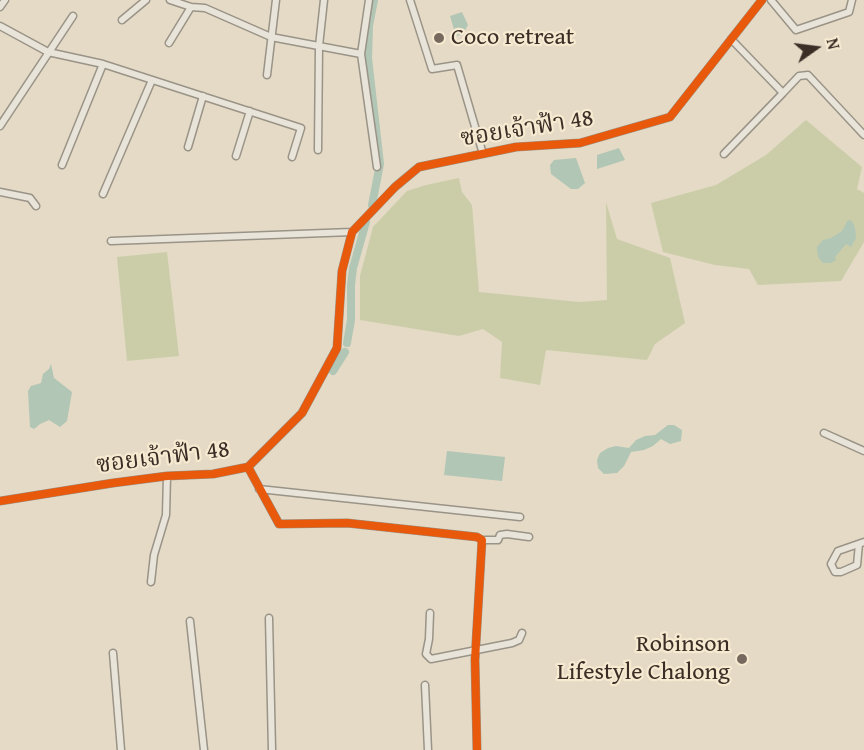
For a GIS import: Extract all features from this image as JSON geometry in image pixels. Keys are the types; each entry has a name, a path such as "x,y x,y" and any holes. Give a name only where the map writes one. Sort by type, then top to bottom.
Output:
{"street":[{"path":"0,7 5,0"},
{"path":"122,20 146,0"},
{"path":"170,0 190,7 205,8 271,38 361,54"},
{"path":"205,0 205,8"},
{"path":"267,75 276,0"},
{"path":"318,150 318,46 324,0"},
{"path":"369,0 361,54 377,166"},
{"path":"410,0 432,69 458,65 483,154"},
{"name":"ซอยเจ้าฟ้า 48","path":"0,501 167,476 213,474 248,467 302,413 337,348 342,272 352,232 395,187 419,167 516,147 580,143 670,117 762,0"},
{"path":"771,0 796,30 849,12 852,0"},
{"path":"170,43 190,7"},
{"path":"0,126 73,16"},
{"path":"0,26 48,52 103,64 300,128 292,157"},
{"path":"731,39 783,93"},
{"path":"62,165 103,64"},
{"path":"724,154 799,76 808,75 864,135"},
{"path":"103,194 153,80"},
{"path":"188,147 203,96"},
{"path":"236,156 250,111"},
{"path":"0,192 30,198 36,206"},
{"path":"111,241 352,232"},
{"path":"824,433 864,451"},
{"path":"248,467 279,524 347,523 477,537 482,540 498,540 500,535 507,534 529,537"},
{"path":"151,582 153,561 166,515 167,476"},
{"path":"259,489 520,517"},
{"path":"477,750 475,651 482,540"},
{"path":"861,543 857,565 841,572 835,572 831,564 838,551 861,543"},
{"path":"430,613 426,654 429,659 512,644 519,640 522,633"},
{"path":"269,618 272,750"},
{"path":"190,621 204,750"},
{"path":"113,653 121,750"},
{"path":"425,685 428,750"}],"shaded area":[{"path":"462,12 468,25 463,34 456,36 450,16"},
{"path":"806,120 862,167 857,189 864,193 864,242 841,281 758,285 749,269 715,265 663,252 651,203 716,185 766,155"},
{"path":"619,148 625,160 597,169 597,155"},
{"path":"576,158 585,183 578,189 571,189 551,174 550,165 554,160"},
{"path":"459,178 462,192 472,205 479,292 579,302 607,300 606,202 617,239 670,258 685,323 655,344 647,360 546,350 540,385 500,378 502,342 483,329 459,336 360,320 360,276 373,227 407,191"},
{"path":"848,220 852,221 855,228 856,238 851,247 846,244 835,257 836,260 823,263 818,257 817,247 823,240 842,231"},
{"path":"167,252 179,356 127,361 117,257"},
{"path":"51,364 54,378 72,392 67,421 60,427 49,420 34,429 30,427 28,391 31,386 41,383 43,374"},
{"path":"668,425 674,425 682,430 681,441 670,444 661,439 644,450 631,452 624,466 617,473 604,474 598,468 597,460 600,453 608,448 616,446 629,448 636,440 655,435"},
{"path":"447,451 505,457 502,481 444,475"}],"waterway":[{"path":"372,205 380,164 368,58 369,26 374,0"},
{"path":"347,343 351,320 353,268 366,222"},
{"path":"333,371 345,352"}],"cycle path":[{"path":"0,501 113,483 167,476 213,474 248,467 302,413 337,348 342,271 352,232 395,187 419,167 516,147 580,143 670,117 762,0"},
{"path":"248,467 279,524 347,523 477,537 482,540 475,660 477,750"}],"place":[{"name":"Coco retreat","path":"439,38"},
{"name":"Robinson Lifestyle Chalong","path":"742,659"}]}
